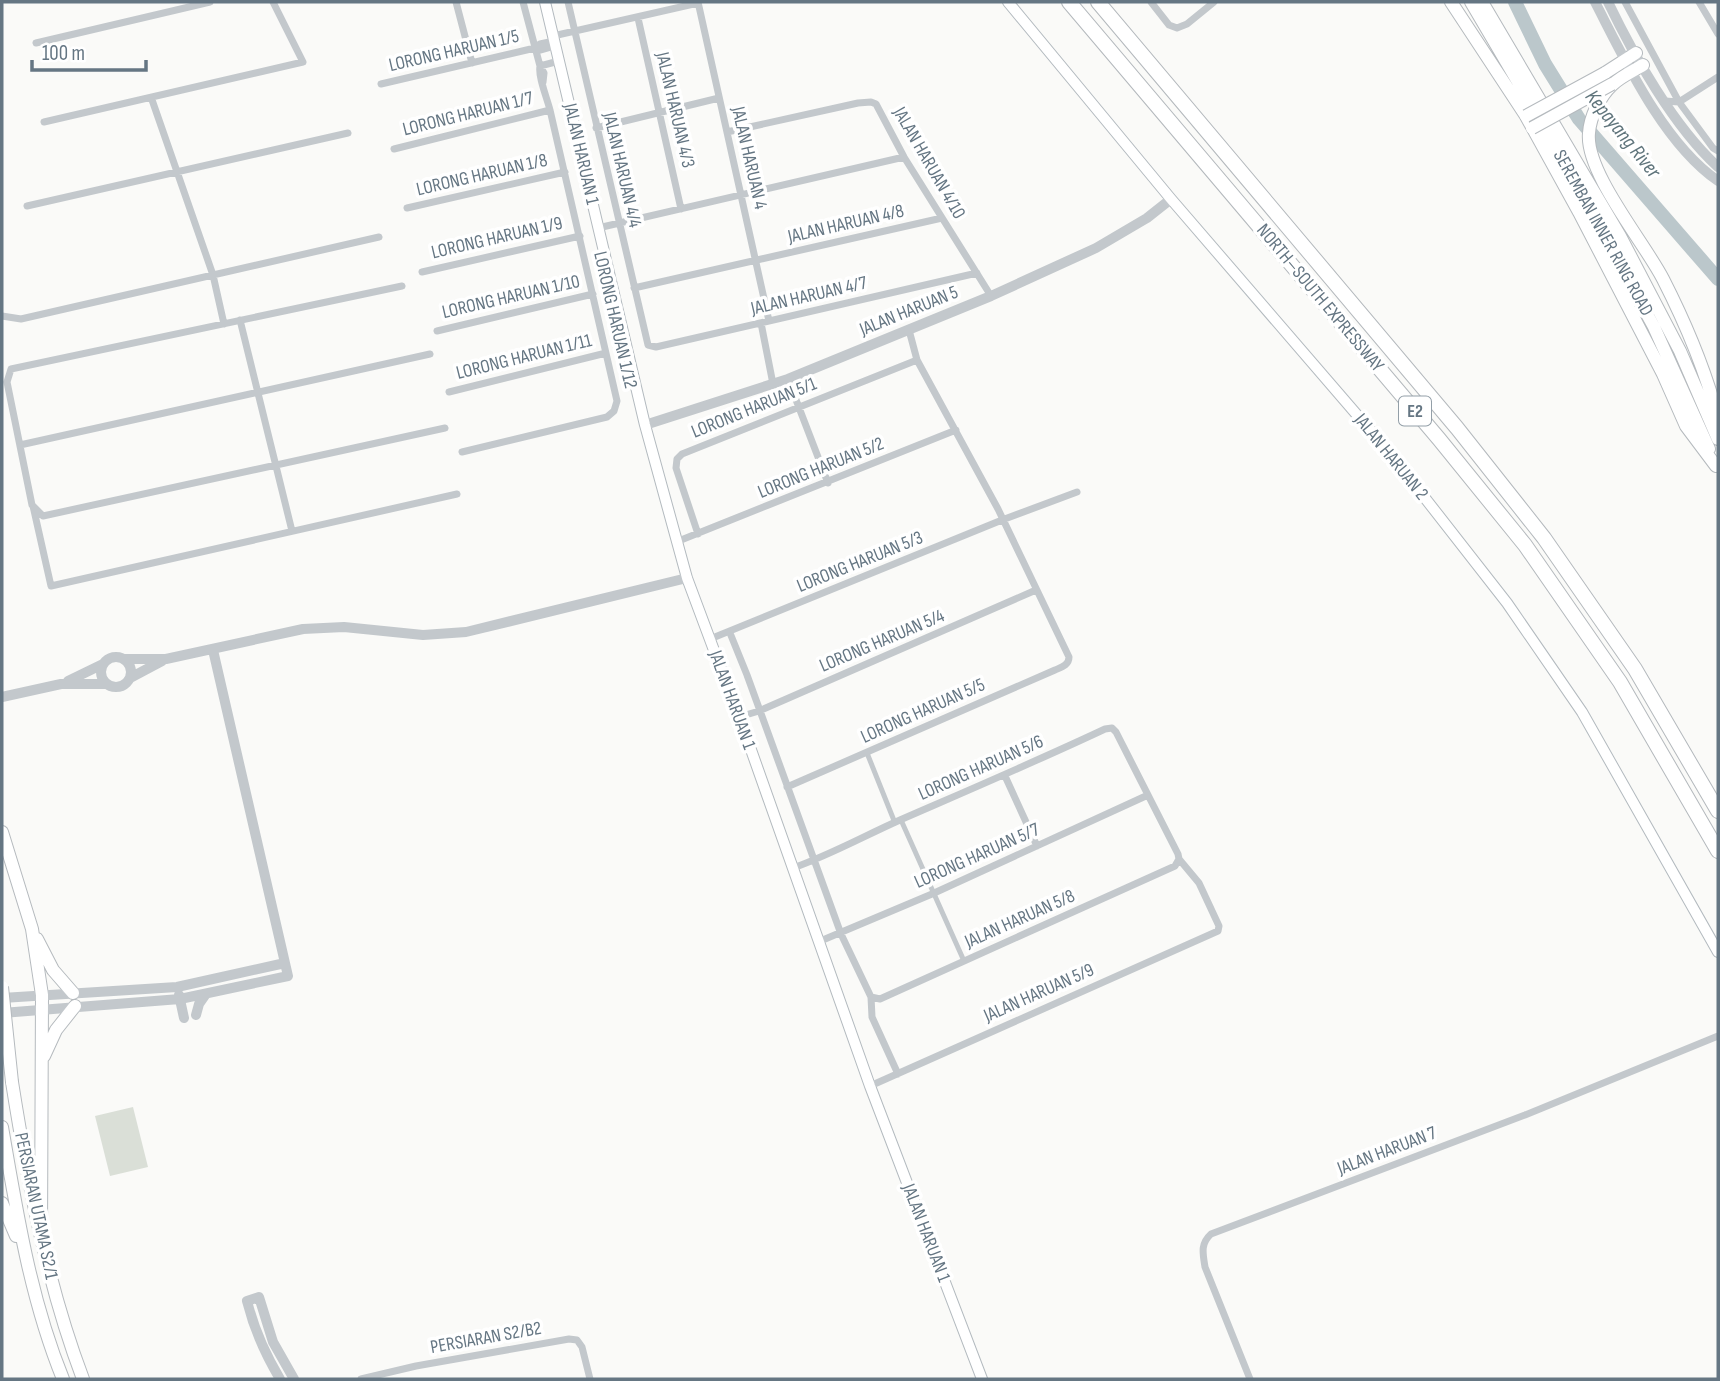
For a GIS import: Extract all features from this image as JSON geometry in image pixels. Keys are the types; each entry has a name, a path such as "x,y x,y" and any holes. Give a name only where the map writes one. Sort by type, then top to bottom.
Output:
{"highway":[{"name":"NORTH–SOUTH EXPRESSWAY","path":"1069,2 1439,439 1525,545 1620,682 1718,851"},
{"name":"NORTH–SOUTH EXPRESSWAY","path":"1098,2 1457,428 1544,538 1635,669 1718,811"}],"main road":[{"name":"JALAN HARUAN 1","path":"545,2 645,425 687,578 870,1086 982,1379"},
{"name":"JALAN HARUAN 2","path":"1008,2 1171,199 1389,452 1507,603 1582,712 1718,952"},
{"path":"1451,2 1529,122 1579,212 1686,426 1717,469"},
{"name":"SEREMBAN INNER RING ROAD","path":"1471,2 1551,138 1654,327 1717,469"},
{"name":"SEREMBAN INNER RING ROAD","path":"1482,2 1527,74 1626,247 1680,351 1718,439"},
{"path":"1631,57 1609,78 1597,108 1589,131 1593,161 1661,275 1706,376 1718,418"},
{"path":"1529,122 1609,78 1638,69"},
{"path":"2,832 32,929 44,1009 41,1234"},
{"path":"32,929 53,970 74,1000 42,1061"},
{"name":"PERSIARAN UTAMA S2/1","path":"2,987 12,1082 26,1168 68,1341 83,1379"},
{"name":"PERSIARAN UTAMA S2/1","path":"2,1127 24,1255 50,1348 63,1379"},
{"path":"2,1203 24,1255"}],"street":[{"path":"36,43 210,2"},
{"path":"44,122 303,62 273,2"},
{"path":"456,2 472,63"},
{"name":"LORONG HARUAN 1/12","path":"463,452 607,417 614,411 617,401 543,83 544,73 523,2"},
{"name":"JALAN HARUAN 4/4","path":"568,2 648,345"},
{"path":"1151,2 1169,25 1177,28 1187,24 1214,2"},
{"path":"1595,2 1631,57 1677,142 1693,161 1718,181"},
{"path":"1608,2 1631,57"},
{"path":"1625,2 1679,102 1718,151"},
{"path":"1699,2 1718,34"},
{"name":"LORONG HARUAN 1/5","path":"381,85 535,48 541,50 574,32 698,3"},
{"name":"JALAN HARUAN 4","path":"698,3 757,261 773,384"},
{"name":"JALAN HARUAN 4/3","path":"638,18 681,209"},
{"path":"540,66 559,61"},
{"path":"1638,69 1665,101 1682,129 1718,167"},
{"path":"1665,101 1679,102 1717,80"},
{"path":"151,97 213,275 224,324"},
{"path":"596,128 719,98"},
{"name":"JALAN HARUAN 4/10","path":"727,132 871,102 879,109 904,157 991,296"},
{"name":"LORONG HARUAN 1/7","path":"394,149 550,110"},
{"path":"27,206 348,133"},
{"path":"598,228 904,157"},
{"name":"LORONG HARUAN 1/8","path":"407,208 565,172"},
{"name":"JALAN HARUAN 5","path":"645,425 788,379 991,296 1090,252 1147,218 1171,199"},
{"name":"JALAN HARUAN 4/8","path":"634,288 942,218"},
{"name":"LORONG HARUAN 1/9","path":"422,272 580,236"},
{"path":"2,316 21,319 379,237"},
{"name":"JALAN HARUAN 4/7","path":"648,345 656,347 977,273"},
{"path":"402,286 11,369 8,382 51,586 457,494"},
{"name":"LORONG HARUAN 1/10","path":"437,331 593,295"},
{"path":"240,320 292,531"},
{"path":"909,330 917,360 956,430 1036,590"},
{"path":"20,445 430,354"},
{"name":"LORONG HARUAN 1/11","path":"449,392 606,354"},
{"name":"LORONG HARUAN 5/1","path":"698,534 676,468 677,460 682,454 917,360"},
{"path":"788,379 828,483"},
{"path":"33,505 43,516 445,428"},
{"name":"LORONG HARUAN 5/2","path":"676,542 956,430"},
{"name":"LORONG HARUAN 5/3","path":"710,639 1077,492"},
{"path":"61,684 110,658 166,659 326,626 423,635 466,632 687,578"},
{"name":"LORONG HARUAN 5/5","path":"787,788 1055,670 1069,661 1036,590"},
{"name":"LORONG HARUAN 5/4","path":"739,717 760,711 1036,590"},
{"path":"730,633 841,934 871,998 872,1017 898,1074"},
{"path":"2,998 42,995 74,1000 180,999 288,976 213,650"},
{"path":"123,659 130,669 130,678"},
{"path":"2,697 61,684 106,684 120,687 130,678 166,659"},
{"path":"103,664 101,676 106,684"},
{"name":"LORONG HARUAN 5/6","path":"793,867 1005,776 1105,729 1112,728 1116,732 1149,796"},
{"path":"867,753 964,961"},
{"path":"1005,776 1037,846"},
{"path":"1149,796 1179,859"},
{"name":"LORONG HARUAN 5/7","path":"818,942 1149,796"},
{"name":"JALAN HARUAN 5/9","path":"870,1086 1219,928 1199,883 1179,859"},
{"name":"JALAN HARUAN 5/8","path":"871,998 880,999 1175,866 1179,859"},
{"path":"2,1013 44,1009 74,1000 191,985 285,963"},
{"path":"191,985 193,997"},
{"path":"162,1000 173,1006 184,1018 177,987"},
{"path":"196,1015 206,994"},
{"name":"JALAN HARUAN 7","path":"1250,1379 1205,1267 1202,1248 1205,1239 1211,1234 1486,1130 1718,1036"},
{"path":"280,1379 260,1343 247,1301 259,1297 274,1342 294,1379"},
{"name":"PERSIARAN S2/B2","path":"361,1379 416,1366 569,1339 577,1340 582,1347 590,1379"}],"shaded area":[{"path":"133,1107 148,1167 110,1176 95,1116"}],"waterway":[{"name":"Kepayang River","path":"1515,2 1545,64 1579,119 1718,279"}]}
